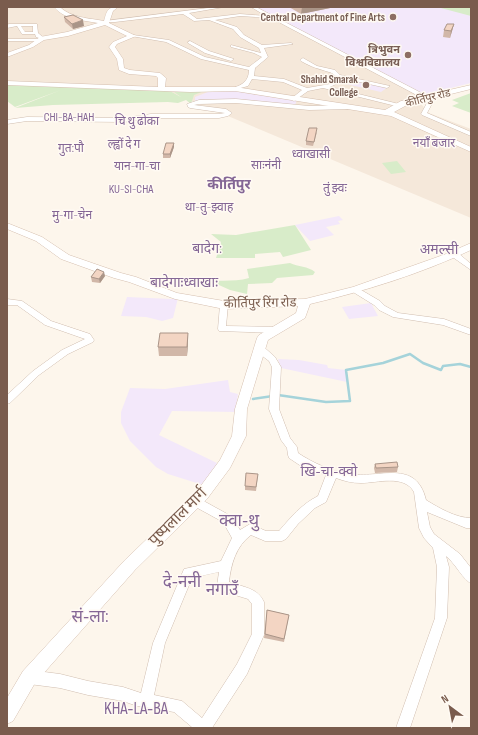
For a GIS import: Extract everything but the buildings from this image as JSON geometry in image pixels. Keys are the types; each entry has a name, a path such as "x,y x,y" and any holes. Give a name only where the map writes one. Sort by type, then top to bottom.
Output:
{"street":[{"path":"57,7 62,13 73,17 107,22 111,27 133,36 167,41 203,58 251,69"},
{"path":"107,22 110,10 116,7"},
{"path":"7,40 68,34 107,22 222,7"},
{"path":"254,7 310,40 431,100 424,114 471,134"},
{"path":"185,13 196,20 235,15 271,17"},
{"path":"209,19 231,26 242,36 261,47 266,57"},
{"path":"7,27 12,25 35,25 38,37"},
{"path":"18,25 25,33 38,37"},
{"path":"133,36 115,43 112,49 120,59 121,69 129,72 158,74 162,78 161,88"},
{"path":"7,55 30,46 38,37"},
{"path":"235,40 261,47 291,44"},
{"path":"190,42 208,52 256,64"},
{"path":"233,46 256,52 266,57"},
{"path":"235,89 246,85 251,77 251,69 266,57"},
{"path":"303,60 315,67 334,71 338,76 344,78 387,86"},
{"path":"251,77 284,82 306,90"},
{"path":"294,99 306,90 337,83 344,78"},
{"path":"7,82 190,90 235,89 393,114 471,150"},
{"path":"324,87 400,105"},
{"name":"कीर्तिपुर रोड","path":"386,113 400,105 471,87"},
{"path":"7,122 26,119 124,120 151,116 219,116 229,113 226,110 190,106 190,104 199,102 236,101 309,108 353,107"},
{"name":"कीर्तिपुर रिंग रोड","path":"7,226 39,239 65,257 118,276 132,279 175,296 224,305 305,302 356,290 454,254 471,246"},
{"path":"454,254 471,268"},
{"path":"356,290 396,316 444,322 471,332"},
{"path":"7,302 20,302 48,323 87,336 90,340 64,352 36,373 7,401"},
{"name":"पुष्पलाल मार्ग","path":"7,715 29,677 130,564 202,496 225,464 239,436 241,409 263,338 301,315 305,302"},
{"path":"224,305 222,329 277,330"},
{"path":"260,350 263,350 272,359 277,367 274,409 286,440 292,447 293,454 308,465 348,478 404,478 414,484 418,491 426,534 438,546 457,559 464,566 471,578"},
{"path":"29,677 60,681 177,706 203,728 242,668 258,635 258,602 252,595 223,586 225,566 238,538 250,530 265,536 282,536 294,521 311,505 322,499 327,489 332,472"},
{"path":"196,502 227,519 238,538"},
{"path":"420,502 436,512 466,523 471,523"},
{"path":"403,728 441,618 443,567 438,546"},
{"path":"146,700 159,643 188,573 225,566"}],"shaded area":[{"path":"7,7 255,7 420,95 421,104 429,113 471,129 471,218 161,88 7,84"},
{"name":"त्रिभुवन विश्वविद्यालय","path":"255,7 471,7 471,83 423,95"},
{"name":"Shahid Smarak College","path":"347,79 388,87 381,92 342,83"},
{"path":"218,88 297,100 295,105 236,101 195,102 195,97"},
{"path":"339,216 343,220 338,221 340,224 326,227 334,235 310,241 295,225"},
{"path":"127,297 178,298 173,318 162,321 146,317 121,316"},
{"path":"371,303 378,316 349,319 342,307"},
{"path":"278,359 299,360 327,365 328,368 346,370 347,382 281,368"},
{"path":"228,380 230,392 238,394 235,412 172,411 159,435 217,463 212,475 203,485 168,474 156,467 130,441 121,423 121,412 130,388 165,389"}],"green space":[{"path":"437,7 471,7 471,16"},
{"path":"7,82 72,86 67,88 74,86 168,90 181,97 170,89 212,88 194,95 191,104 186,100 178,103 53,105 15,108 61,90 15,107 7,101"},
{"path":"471,93 471,113 452,106 459,103 452,100"},
{"path":"397,161 406,172 391,174 382,163"},
{"path":"295,225 311,250 283,257 280,252 255,254 255,258 216,258 221,242 211,234 236,235"},
{"path":"290,263 315,272 313,275 277,278 272,283 248,284 247,294 230,290 210,281 249,278 247,269"}],"waterway":[{"path":"278,395 326,402 350,401 346,370 383,363 410,354 423,363 441,370 443,366 460,364 471,367"},
{"path":"253,399 273,396"}],"place":[{"name":"Central Department of Fine Arts","path":"393,17"},
{"name":"त्रिभुवन विश्वविद्यालय","path":"408,55"},
{"name":"Shahid Smarak College","path":"366,85"}],"district":[{"name":"CHI-BA-HAH","path":"69,117"},
{"name":"चि थु ढोका","path":"137,121"},
{"name":"नयाँ बजार","path":"434,143"},
{"name":"ल्ह्वों दे ग","path":"124,144"},
{"name":"गुत:पौ","path":"71,148"},
{"name":"ध्वाखासी","path":"311,154"},
{"name":"साःनंनी","path":"266,165"},
{"name":"यान-गा-चा","path":"137,166"},
{"name":"कीर्तिपुर","path":"229,184"},
{"name":"तुं झ्वः","path":"335,188"},
{"name":"KU-SI-CHA","path":"131,189"},
{"name":"था-तु-झ्वाह","path":"209,207"},
{"name":"मु-गा-चेन","path":"72,215"},
{"name":"बादेग:","path":"207,248"},
{"name":"अमल्सी","path":"439,249"},
{"name":"बादेगाःध्वाखाः","path":"184,282"},
{"name":"खि-चा-क्वो","path":"329,471"},
{"name":"क्वा-थु","path":"239,521"},
{"name":"दे-ननी","path":"182,582"},
{"name":"नगाउँ","path":"222,590"},
{"name":"सं-ला:","path":"90,617"},
{"name":"KHA-LA-BA","path":"136,709"}]}
